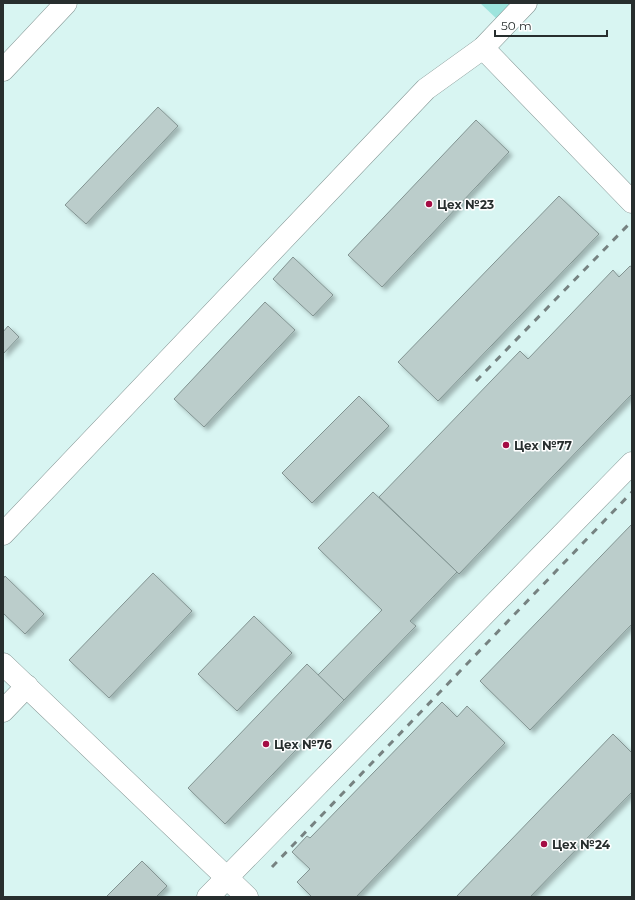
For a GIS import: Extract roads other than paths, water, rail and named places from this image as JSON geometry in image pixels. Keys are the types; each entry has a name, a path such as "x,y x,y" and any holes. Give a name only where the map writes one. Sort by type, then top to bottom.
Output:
{"street":[{"path":"3,70 66,3"},
{"path":"3,534 426,89 483,48 526,3"},
{"path":"483,48 632,202"},
{"path":"208,897 632,463"},
{"path":"3,664 247,897"},
{"path":"3,711 27,686"}],"railway":[{"path":"476,381 632,221"},
{"path":"272,867 632,492"}],"place":[{"name":"Цех №23","path":"429,204"},
{"name":"Цех №77","path":"506,445"},
{"name":"Цех №76","path":"266,744"},
{"name":"Цех №24","path":"544,844"}]}
